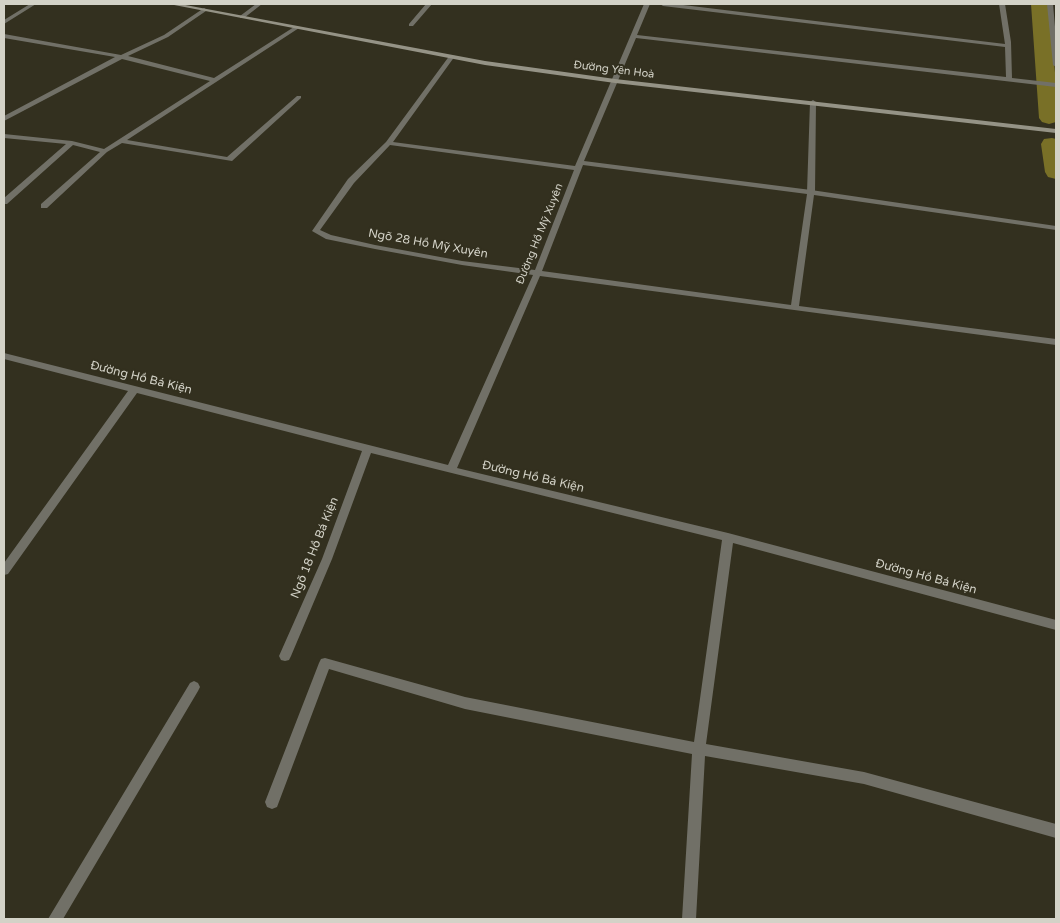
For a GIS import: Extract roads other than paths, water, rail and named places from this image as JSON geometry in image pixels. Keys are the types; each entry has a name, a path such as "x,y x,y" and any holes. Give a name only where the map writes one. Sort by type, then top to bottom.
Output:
{"street":[{"path":"4,22 33,4"},
{"name":"Đường Yên Hoà","path":"172,4 452,56 615,81 1056,131"},
{"path":"242,17 259,4"},
{"path":"411,25 428,4"},
{"name":"Đường Hồ Mỹ Xuyên","path":"451,470 538,272 579,165 647,4"},
{"path":"662,4 1008,46"},
{"path":"1002,4 1008,46 1009,80"},
{"path":"1050,4 1056,66"},
{"path":"4,119 88,74 166,36 204,10"},
{"path":"44,206 105,151 296,28"},
{"path":"4,36 123,57 215,80"},
{"path":"633,36 1054,85"},
{"path":"452,56 388,143 811,192 1056,228"},
{"path":"120,141 229,159 300,97"},
{"path":"795,307 811,192 813,102"},
{"path":"4,136 72,144 105,151"},
{"name":"Ngõ 28 Hồ Mỹ Xuyên","path":"388,143 351,181 316,231 329,237 462,263 795,307 906,324 1056,342"},
{"path":"4,202 72,144"},
{"name":"Đường Hồ Bá Kiện","path":"4,356 451,470 728,537 1056,625"},
{"path":"4,571 134,390"},
{"name":"Ngõ 18 Hồ Bá Kiện","path":"285,656 330,551 368,449"},
{"path":"689,919 699,749 728,537"},
{"path":"272,802 325,663 465,703 699,749 864,778 1056,831"},
{"path":"55,919 194,687"}],"waterway":[{"path":"1040,4 1049,118"},
{"path":"1052,144 1056,172"}]}
